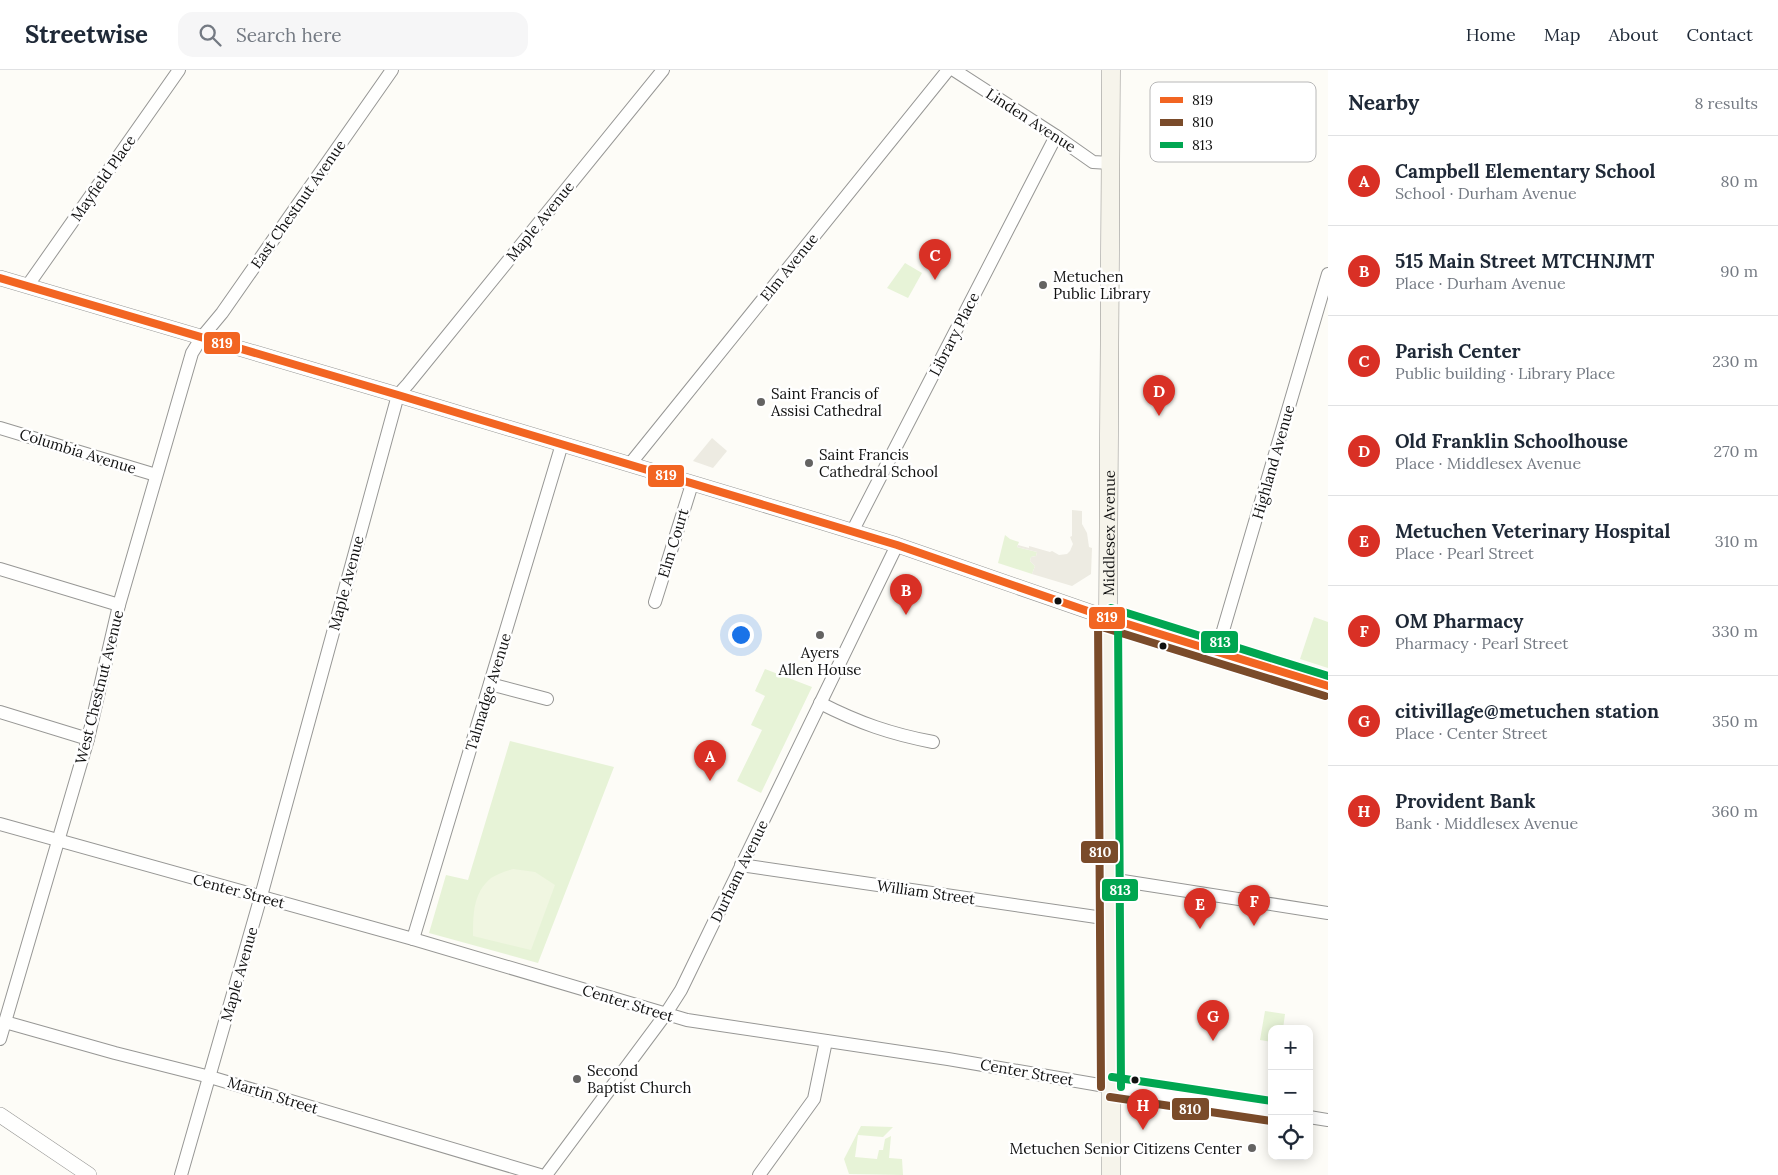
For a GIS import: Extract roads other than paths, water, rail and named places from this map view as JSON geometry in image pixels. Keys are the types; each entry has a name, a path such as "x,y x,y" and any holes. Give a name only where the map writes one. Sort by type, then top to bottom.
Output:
{"main road":[{"name":"Middlesex Avenue","path":"1111,70 1108,618 1111,1175"},
{"path":"1108,618 1328,686"}],"street":[{"name":"Mayfield Place","path":"28,285 179,70"},
{"name":"East Chestnut Avenue","path":"202,336 222,313 392,70"},
{"name":"Maple Avenue","path":"181,1175 261,896 398,394 663,70"},
{"name":"Elm Avenue","path":"630,464 948,70"},
{"name":"Linden Avenue","path":"954,70 1093,162 1110,162"},
{"name":"Library Place","path":"852,532 1056,136"},
{"name":"Highland Avenue","path":"1217,651 1328,274"},
{"path":"0,278 398,394 852,532 1108,618"},
{"path":"1316,315 1328,320"},
{"name":"West Chestnut Avenue","path":"0,1039 88,739 119,605 156,475 192,353 202,336"},
{"name":"Columbia Avenue","path":"0,428 156,475"},
{"name":"Talmadge Avenue","path":"413,939 562,444"},
{"name":"Elm Court","path":"655,602 692,484"},
{"name":"Durham Avenue","path":"546,1175 666,1015 680,990 897,546"},
{"path":"0,569 119,605"},
{"path":"490,684 547,700"},
{"path":"820,703 860,722 900,736 933,742"},
{"path":"0,712 88,739"},
{"name":"Center Street","path":"0,824 413,939 687,1020 948,1059 1111,1087 1268,1109"},
{"name":"William Street","path":"741,865 1110,919"},
{"path":"1110,879 1328,913"},
{"name":"Martin Street","path":"5,1022 210,1077 540,1175"},
{"path":"759,1175 814,1099 826,1041"},
{"path":"0,1115 89,1175"},
{"path":"1313,1118 1328,1120"}],"place":[{"name":"Parish Center","path":"935,280"},
{"name":"Metuchen Public Library","path":"1043,285"},
{"name":"Saint Francis of Assisi Cathedral","path":"761,402"},
{"name":"Old Franklin Schoolhouse","path":"1159,416"},
{"name":"Saint Francis Cathedral School","path":"809,463"},
{"name":"515 Main Street MTCHNJMT","path":"906,615"},
{"name":"Ayers Allen House","path":"820,635"},
{"name":"Campbell Elementary School","path":"710,781"},
{"name":"OM Pharmacy","path":"1254,926"},
{"name":"Metuchen Veterinary Hospital","path":"1200,929"},
{"name":"citivillage@metuchen station","path":"1213,1041"},
{"name":"Second Baptist Church","path":"577,1079"},
{"name":"Provident Bank","path":"1143,1130"},
{"name":"Metuchen Senior Citizens Center","path":"1252,1148"}]}
